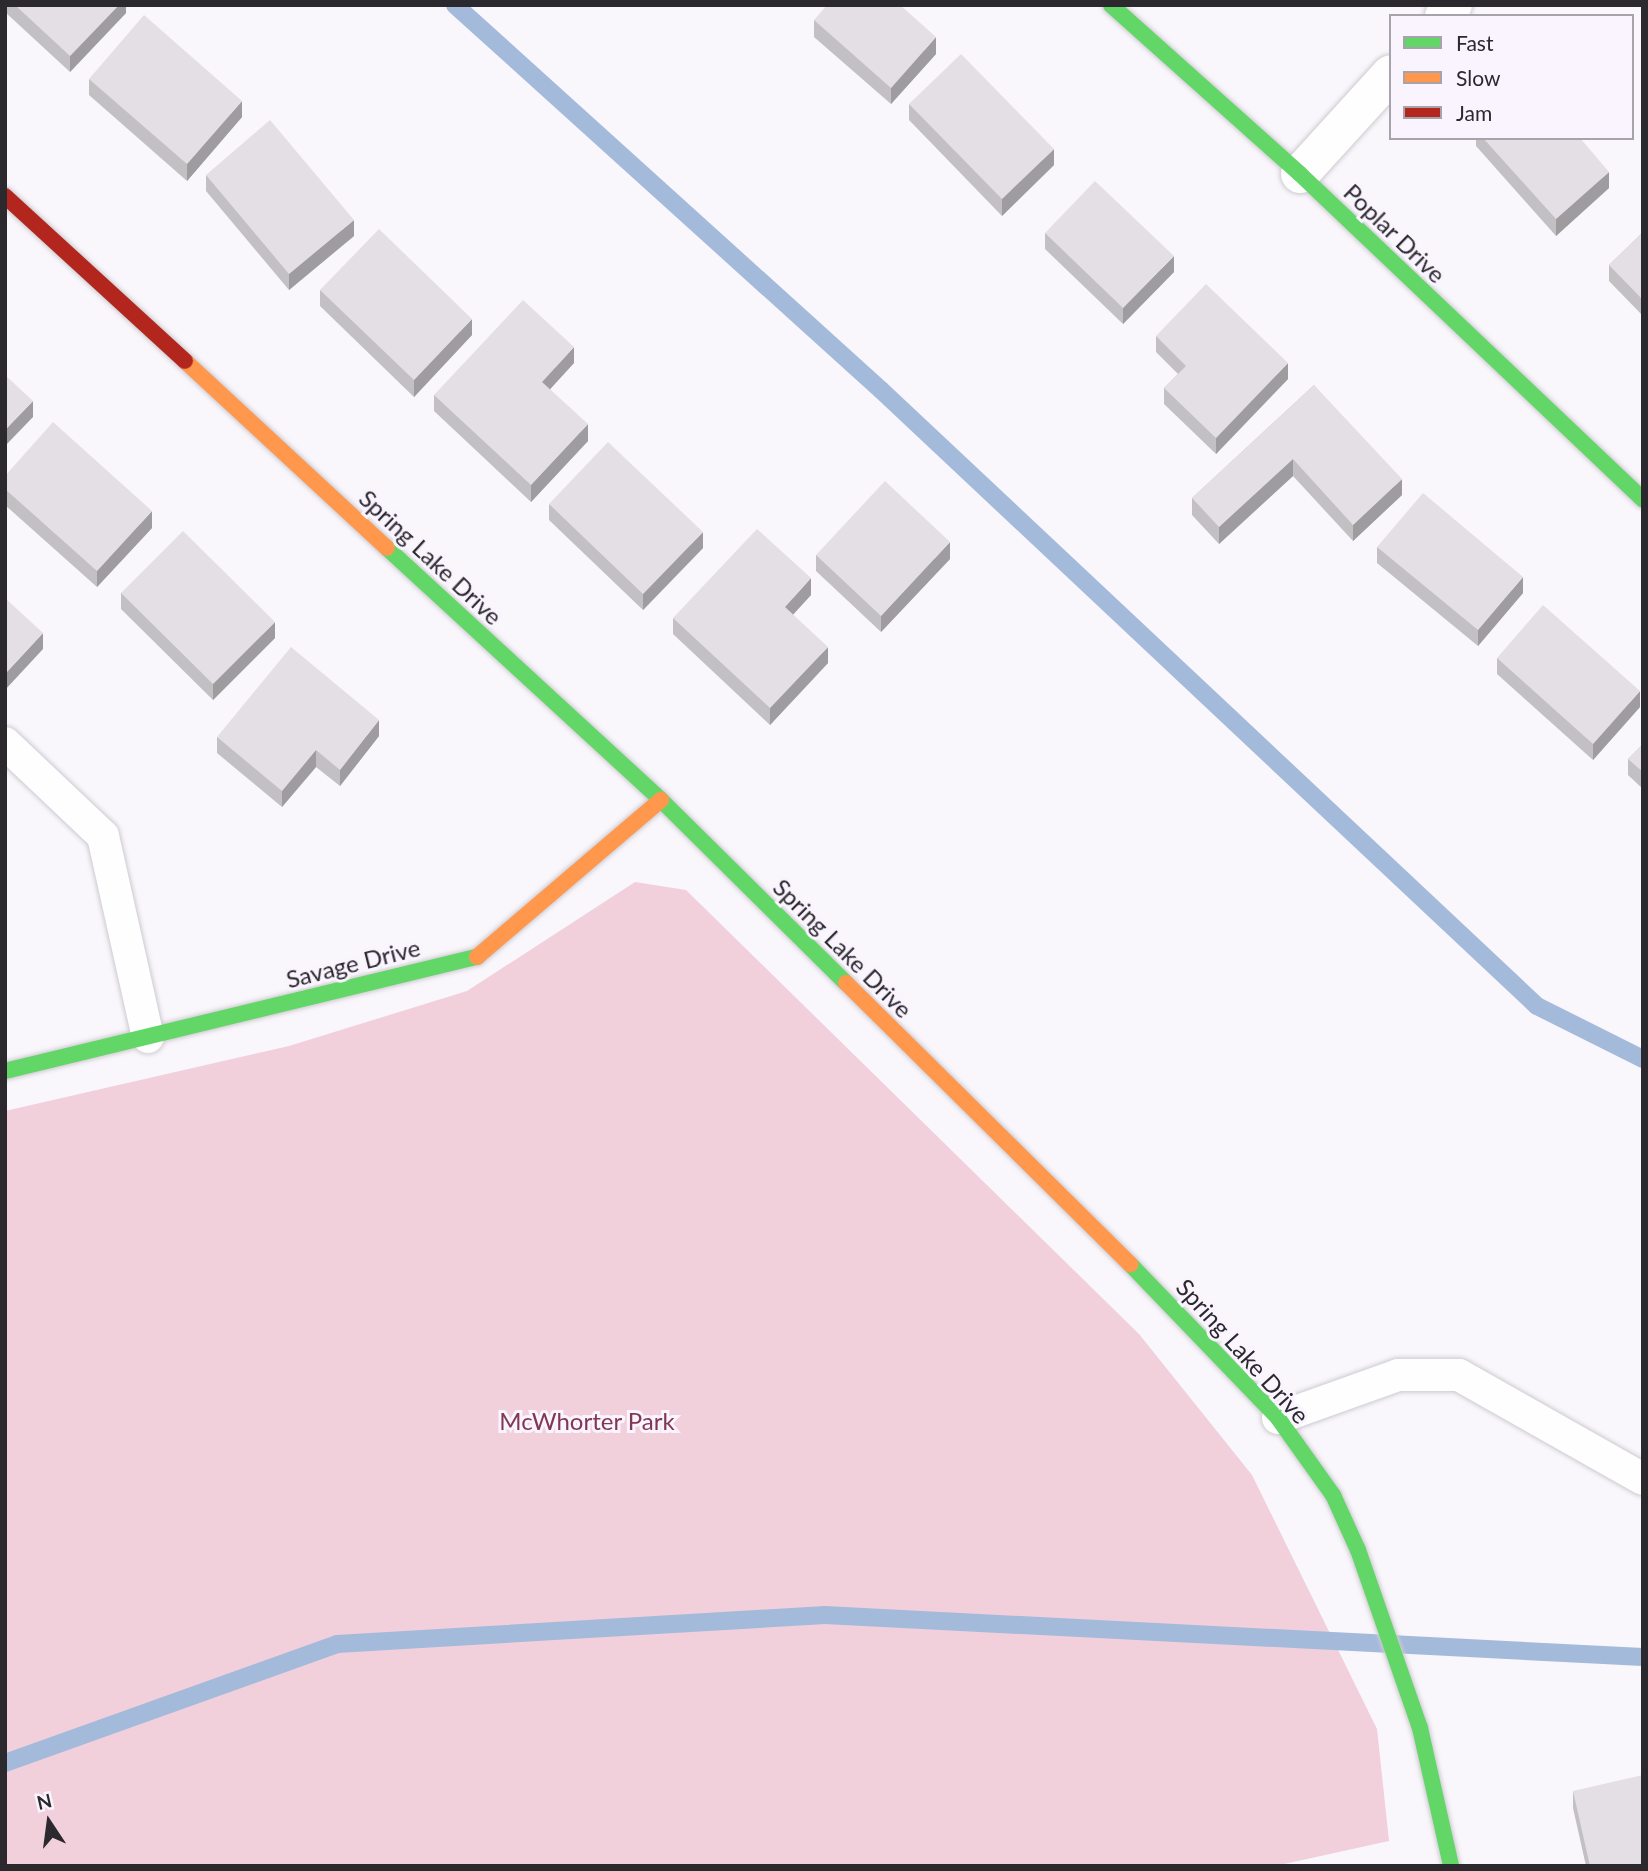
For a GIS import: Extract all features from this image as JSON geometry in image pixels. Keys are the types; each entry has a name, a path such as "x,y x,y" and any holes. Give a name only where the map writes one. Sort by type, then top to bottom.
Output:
{"street":[{"name":"Poplar Drive","path":"1111,5 1300,174 1643,499"},
{"path":"1300,174 1389,76"},
{"name":"Spring Lake Drive","path":"5,196 661,800 1222,1354 1278,1418 1333,1495 1358,1550 1420,1728 1451,1866"},
{"name":"Savage Drive","path":"5,1071 477,957 661,800"}],"lane":[{"path":"5,743 103,836 148,1037"},
{"path":"1278,1418 1398,1375 1459,1375 1643,1479"}],"green space":[{"name":"McWhorter Park","path":"635,882 686,890 1139,1334 1252,1475 1377,1729 1389,1841 1275,1866 5,1866 5,1111 289,1046 467,991"}],"building":[{"path":"15,5 119,5 70,56"},
{"path":"827,5 900,5 936,37 891,88 814,20"},
{"path":"144,15 242,101 187,164 89,79"},
{"path":"961,54 1054,149 1002,199 909,104"},
{"path":"270,120 354,220 289,274 206,175"},
{"path":"1485,140 1582,140 1609,172 1556,219"},
{"path":"1095,181 1174,256 1123,308 1045,233"},
{"path":"379,229 472,319 414,380 320,290"},
{"path":"1643,232 1643,300 1609,265"},
{"path":"1206,284 1288,363 1216,438 1164,388 1186,366 1156,336"},
{"path":"523,300 574,347 542,382 588,424 531,485 434,395"},
{"path":"5,375 33,401 5,430"},
{"path":"1314,385 1402,479 1353,525 1293,459 1219,527 1192,498"},
{"path":"53,422 152,511 97,571 5,489 5,476"},
{"path":"608,442 703,532 643,594 549,504"},
{"path":"885,481 950,542 881,616 816,555"},
{"path":"1423,493 1523,577 1478,630 1377,547"},
{"path":"757,529 811,578 785,607 828,647 770,708 673,618"},
{"path":"183,531 275,622 213,684 121,593"},
{"path":"5,598 43,633 5,674"},
{"path":"1543,605 1640,691 1593,744 1497,658"},
{"path":"291,647 379,720 340,770 316,750 282,791 217,737"},
{"path":"1643,744 1643,772 1628,759"},
{"path":"1643,1775 1643,1866 1590,1866 1573,1791"}],"waterway":[{"path":"455,5 881,390 1537,1006 1643,1059"},
{"path":"5,1763 337,1644 825,1615 1643,1657"}],"traffic: fast":[{"path":"1111,5 1300,174 1643,499"},
{"path":"387,548 661,800 846,983"},
{"path":"5,1071 477,957"},
{"path":"1130,1264 1278,1418 1333,1495 1358,1550 1420,1728 1451,1866"}],"traffic: slow":[{"path":"185,361 387,548"},
{"path":"477,957 661,800"},
{"path":"846,983 1130,1264"}],"traffic: jam":[{"path":"5,196 185,361"}]}
